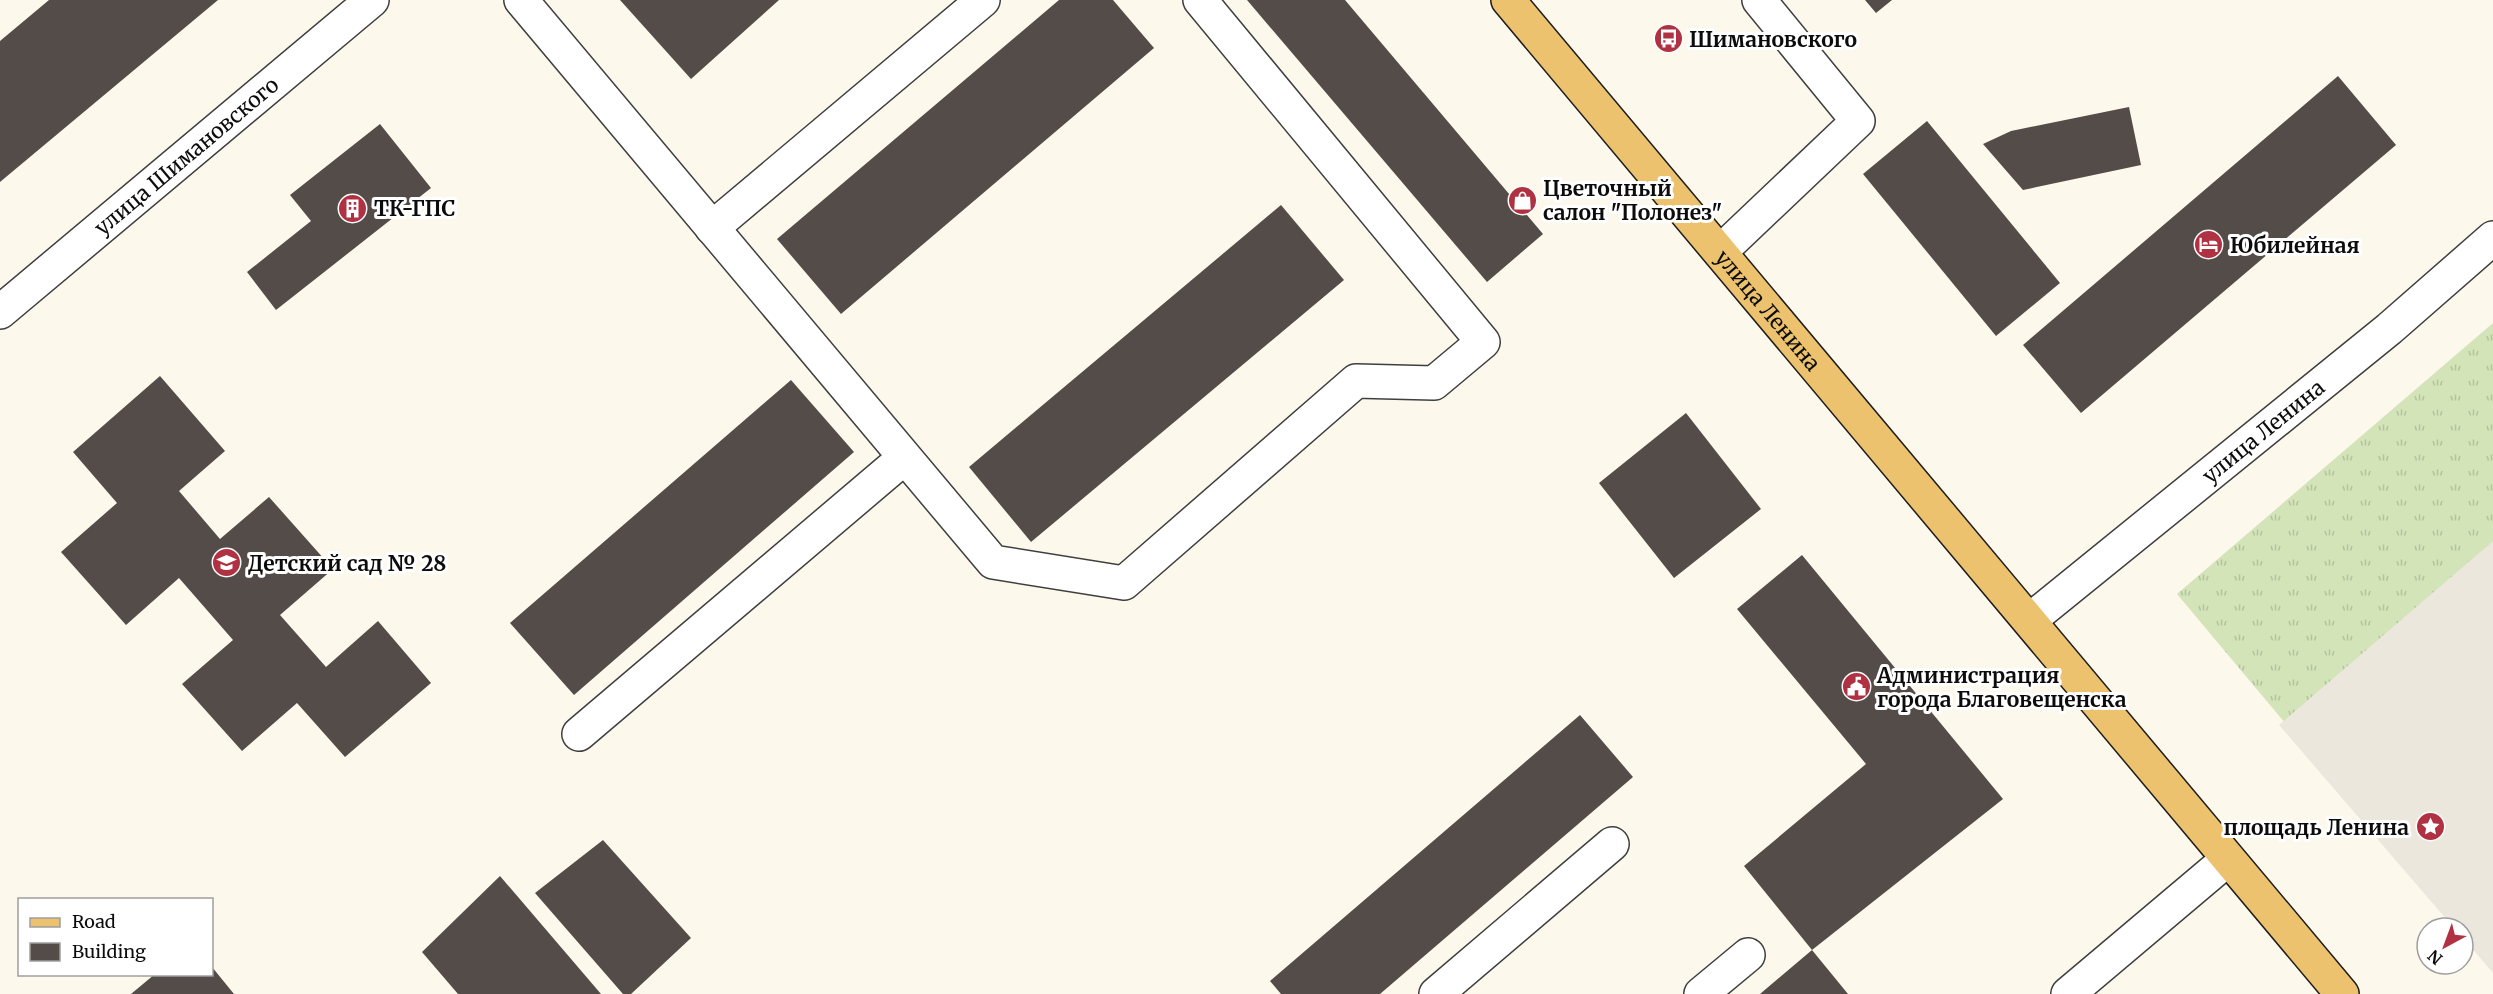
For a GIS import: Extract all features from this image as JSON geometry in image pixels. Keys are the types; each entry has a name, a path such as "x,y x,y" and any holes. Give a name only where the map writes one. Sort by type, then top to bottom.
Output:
{"main road":[{"name":"улица Ленина","path":"1508,0 2342,994"}],"street":[{"name":"улица Шимановского","path":"0,312 372,0"},
{"path":"520,0 993,562 1124,583 1356,381 1434,383 1483,342 1200,0"},
{"path":"712,228 983,0"},
{"path":"1720,252 1858,121 1759,0"},
{"name":"улица Ленина","path":"2030,620 2389,329 2493,238"},
{"path":"579,734 904,458"},
{"path":"1436,994 1612,844"},
{"path":"2068,994 2228,859"},
{"path":"1701,994 1748,955"}],"green space":[{"path":"2493,323 2493,971 2475,945 2475,916 2447,916 2177,594"}],"shaded area":[{"name":"площадь Ленина","path":"2493,541 2493,973 2475,952 2475,916 2444,916 2279,725"}],"building":[{"path":"49,0 218,0 0,182 0,41"},
{"path":"620,0 779,0 691,79"},
{"path":"1059,0 1113,0 1154,48 841,314 777,239"},
{"path":"1247,0 1345,0 1543,234 1487,282"},
{"path":"1865,0 1892,0 1876,13"},
{"name":"Юбилейная","path":"2338,76 2396,145 2081,413 2023,345"},
{"path":"2129,107 2141,165 2023,190 1983,144 2011,131"},
{"path":"1927,121 2060,283 1996,336 1863,174"},
{"name":"ТК-ГПС","path":"380,124 431,188 276,310 247,272 311,221 290,195"},
{"path":"1281,205 1344,280 1031,542 969,467"},
{"path":"160,376 225,451 179,491 220,539 269,497 333,569 280,615 326,667 378,621 431,683 345,757 297,703 242,751 182,684 233,640 179,578 126,625 61,552 117,503 73,452"},
{"path":"791,380 854,452 574,695 510,623"},
{"path":"1686,413 1761,509 1674,578 1599,483"},
{"name":"Администрация города Благовещенска","path":"1802,555 2003,799 1812,950 1744,866 1866,764 1737,609"},
{"path":"1580,715 1633,777 1380,994 1281,994 1270,981"},
{"path":"603,840 691,938 631,994 623,994 535,893"},
{"path":"500,876 601,994 458,994 422,952"},
{"path":"1812,950 1848,994 1760,994"},
{"path":"213,968 234,994 131,994 153,976 213,976"}],"place":[{"name":"Шимановского","path":"1668,39"},
{"name":"Цветочный салон \"Полонез\"","path":"1522,200"},
{"name":"ТК-ГПС","path":"353,208"},
{"name":"Юбилейная","path":"2209,245"},
{"name":"Детский сад № 28","path":"227,563"},
{"name":"Администрация города Благовещенска","path":"1856,687"},
{"name":"площадь Ленина","path":"2430,827"}]}
